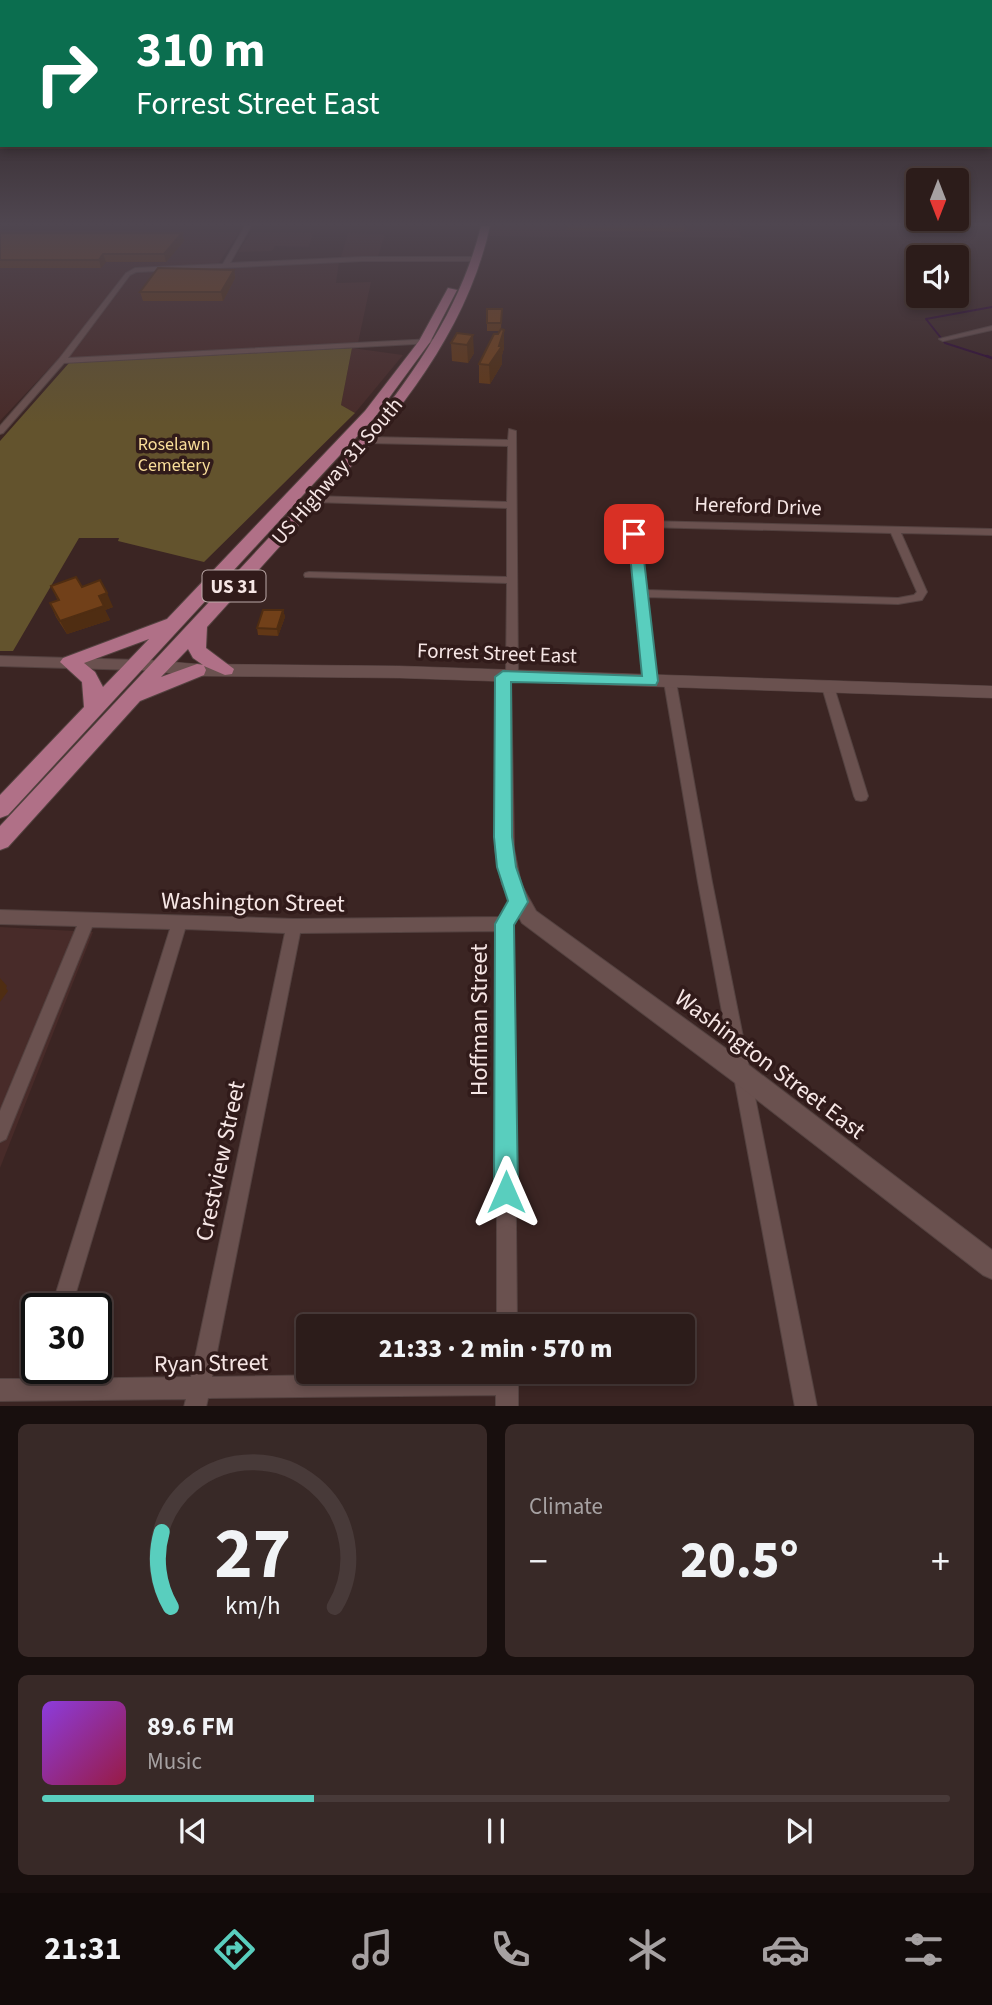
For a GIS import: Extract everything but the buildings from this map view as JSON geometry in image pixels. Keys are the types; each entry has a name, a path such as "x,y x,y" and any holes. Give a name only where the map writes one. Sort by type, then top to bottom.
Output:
{"main road":[{"name":"US Highway 31 South","path":"0,841 368,440 405,394 432,341 437,320 452,292"},
{"name":"US Highway 31 South","path":"0,809 370,414 432,341"},
{"path":"69,662 178,621"},
{"path":"198,626 194,639 195,648 201,655 225,669"},
{"path":"69,662 90,676 94,684 93,711"},
{"name":"Forrest Street East","path":"137,665 197,670 992,692"},
{"path":"130,698 197,670"}],"street":[{"path":"0,431 62,360 114,292"},
{"path":"943,339 992,328"},
{"path":"982,331 992,336"},
{"path":"62,360 432,341"},
{"path":"512,431 512,580 503,837 506,867 518,902"},
{"path":"368,440 511,443"},
{"path":"313,499 512,505"},
{"name":"Hereford Drive","path":"650,681 634,534 636,528 643,524 992,532"},
{"path":"639,593 898,601 918,598 922,592 920,585 894,529"},
{"path":"309,575 512,580"},
{"name":"Forrest Street East","path":"0,661 137,665"},
{"path":"670,682 806,1406"},
{"path":"828,687 861,796"},
{"name":"Hoffman Street","path":"506,1314 505,924 518,902"},
{"name":"Washington Street East","path":"518,902 528,917 742,1074 992,1266"},
{"name":"Washington Street","path":"0,917 294,926 505,924"},
{"path":"0,1133 87,920"},
{"path":"66,1293 179,924"},
{"name":"Crestview Street","path":"196,1398 294,926"},
{"path":"36,1390 38,1384"},
{"name":"Ryan Street","path":"0,1390 196,1398 414,1384"},
{"path":"507,1384 507,1406"}],"shaded area":[{"path":"0,292 369,292 358,343 58,359 0,421"},
{"path":"352,348 403,355 355,413 341,405"},
{"path":"0,927 93,932 0,1168"}],"green space":[{"name":"Roselawn Cemetery","path":"352,348 341,405 355,413 204,562 118,541 119,538 79,538 13,651 0,651 0,441 69,363"}],"waterway":[{"path":"987,356 992,358 945,343 926,319 992,307"}],"route":[{"path":"506,1192 505,924 518,902 506,867 503,837 503,677 650,681 634,534"}]}
